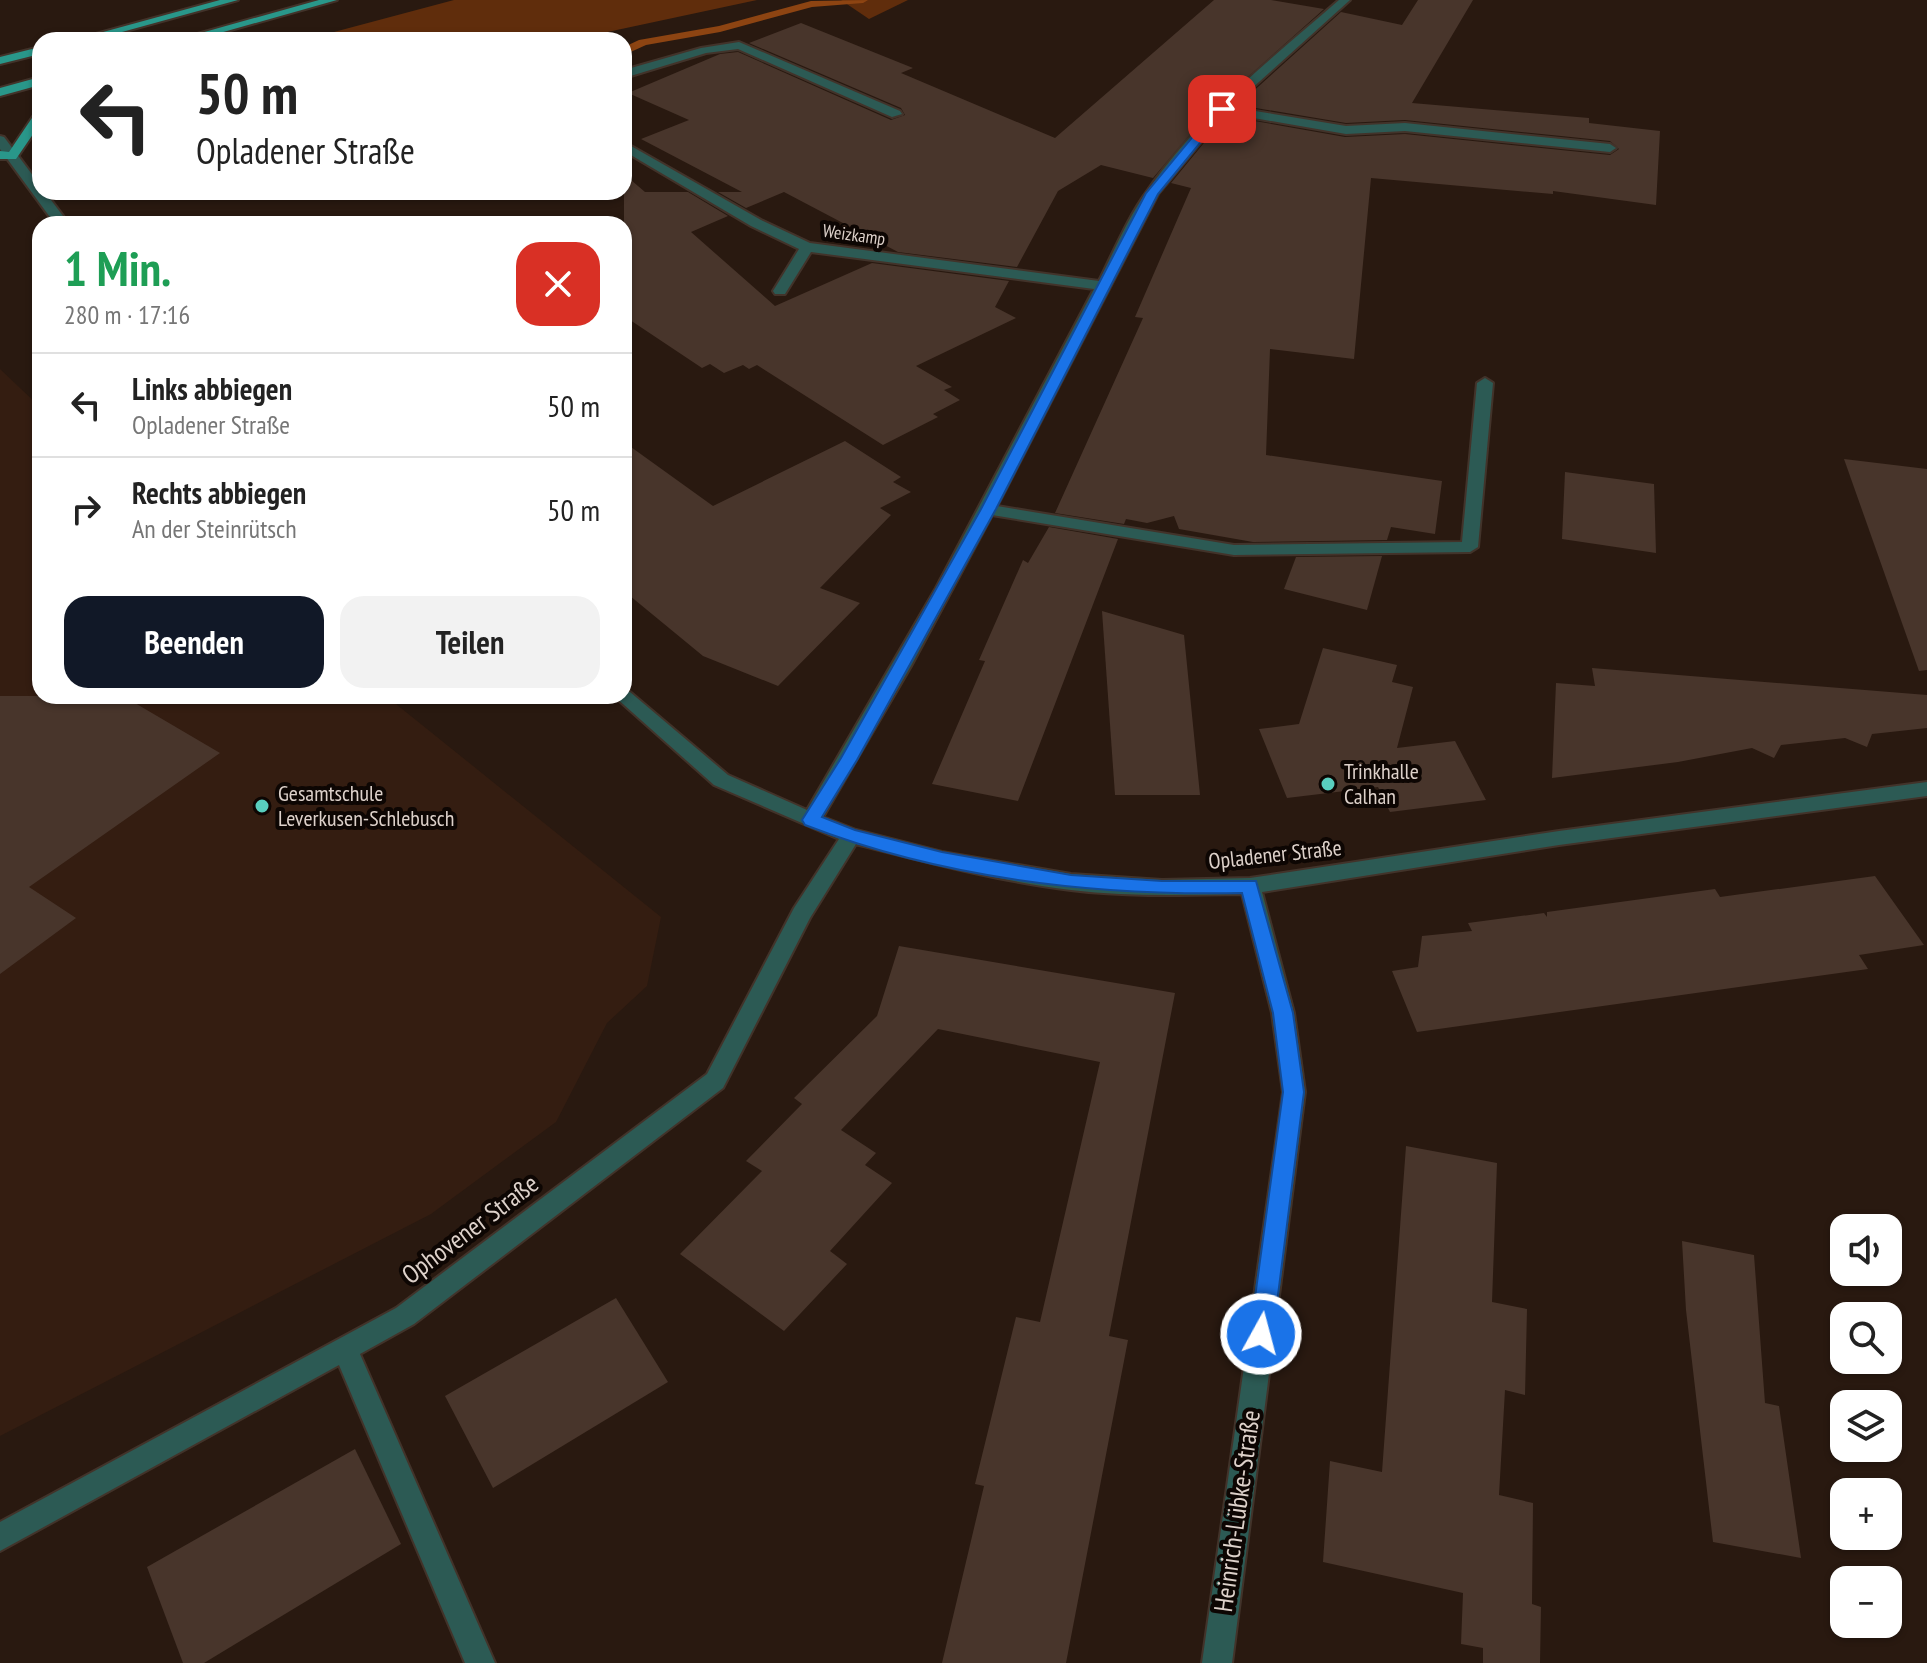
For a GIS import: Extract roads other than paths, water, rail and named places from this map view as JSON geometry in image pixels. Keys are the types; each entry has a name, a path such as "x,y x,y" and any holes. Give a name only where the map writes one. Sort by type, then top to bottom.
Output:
{"main road":[{"path":"111,32 233,0"},
{"path":"212,32 332,0"},
{"path":"0,61 32,52"},
{"path":"0,92 32,83"},
{"path":"6,156 32,125"}],"street":[{"path":"811,820 849,760 988,509 1152,193 1222,109 1345,0"},
{"path":"632,72 705,50 739,45 896,114"},
{"path":"1222,109 1346,130 1405,127 1610,148"},
{"path":"0,140 6,156 32,188"},
{"name":"Weizkamp","path":"632,151 756,223 807,247 1103,286"},
{"path":"42,200 55,216"},
{"path":"780,291 807,247"},
{"path":"988,509 1234,550 1470,547 1485,383"},
{"name":"Opladener Straße","path":"632,704 721,780 851,836 942,859 1071,882 1162,888 1250,886 1559,838 1927,789"},
{"name":"Ophovener Straße","path":"0,1537 346,1351 405,1316 715,1081 801,914 851,836"},
{"name":"Heinrich-Lübke-Straße","path":"1217,1663 1294,1092 1283,1013 1250,886"},
{"path":"346,1351 480,1663"}],"waterway":[{"path":"632,48 643,42 720,29 811,4 863,0"}],"place":[{"name":"Trinkhalle Calhan","path":"1328,784"},
{"name":"Gesamtschule Leverkusen-Schlebusch","path":"262,806"}]}
